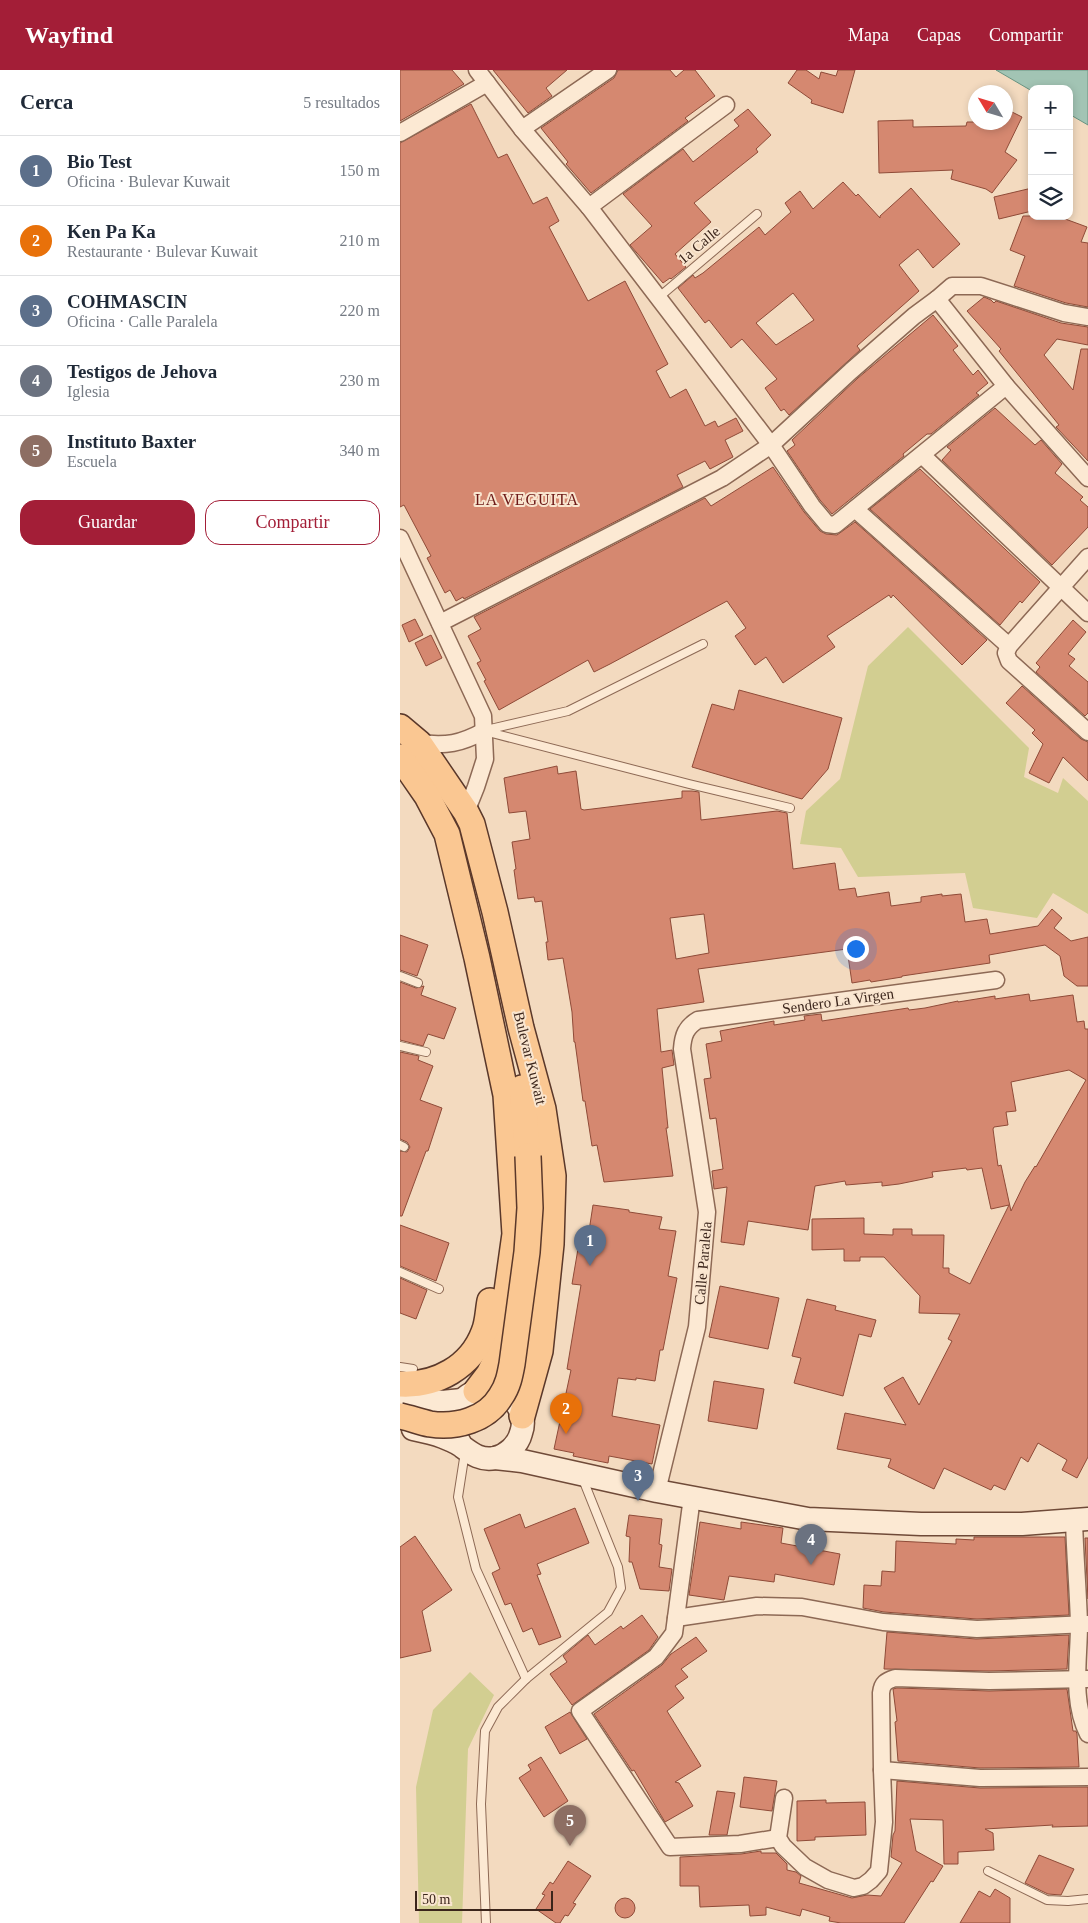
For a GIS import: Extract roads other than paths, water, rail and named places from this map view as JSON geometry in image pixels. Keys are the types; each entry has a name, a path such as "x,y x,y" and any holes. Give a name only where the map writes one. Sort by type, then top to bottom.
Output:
{"main road":[{"name":"Bulevar Kuwait","path":"400,727 427,796 446,834 477,958 506,1095 515,1234 498,1356 489,1374 469,1395"},
{"name":"Bulevar Kuwait","path":"410,750 466,812 472,824 495,912 521,1028 543,1109 553,1176 551,1244 540,1351 522,1418"},
{"path":"400,1416 431,1424 470,1422 492,1408 501,1397 509,1382 527,1252 530,1208 528,1156 519,1053 521,1028"},
{"path":"407,1377 423,1384 450,1374 475,1348 484,1332 503,1234 511,1178"},
{"path":"400,1396 442,1402 488,1389 500,1391 514,1401 534,1446 549,1468"},
{"path":"463,1448 456,1437 453,1427 454,1418 469,1395"},
{"path":"494,1458 506,1453 516,1445 522,1433 522,1418"},
{"path":"400,1425 441,1436 474,1456 522,1461 657,1491 808,1519 930,1524 1022,1524 1081,1520"}],"street":[{"path":"522,129 608,70"},
{"path":"400,133 482,76 522,129 589,207 771,445 812,506 827,524 836,524 1006,386"},
{"path":"589,207 726,105"},
{"path":"440,623 722,478 771,445 851,371 952,286 981,286 1064,313 1088,317"},
{"path":"937,299 1006,386 1088,478"},
{"path":"922,455 1088,613"},
{"path":"855,509 1009,646"},
{"path":"400,538 483,716 485,759 466,812"},
{"path":"1088,557 1009,646 1006,653 1009,661 1088,732"},
{"path":"410,750 454,744 484,731"},
{"name":"Sendero La Virgen","path":"685,1032 690,1024 698,1020 996,980"},
{"name":"Calle Paralela","path":"657,1491 697,1327 706,1219 682,1049 685,1032"},
{"path":"692,1497 674,1633 656,1656 580,1710 670,1846 740,1844 778,1838"},
{"path":"1081,1520 1083,1680 1080,1719 1088,1734"},
{"path":"676,1618 757,1606 802,1607 883,1622 977,1629 1083,1624"},
{"path":"784,1798 778,1838 783,1846 805,1867 828,1880 854,1888 864,1886 879,1871 881,1856 884,1822 881,1693 882,1686 887,1681 895,1678 989,1681 1083,1680"},
{"path":"882,1770 980,1778 1088,1777"}],"lane":[{"name":"1a Calle","path":"658,298 757,214"},
{"path":"484,731 568,711 704,644"},
{"path":"484,731 790,808"},
{"path":"400,976 418,983"},
{"path":"400,1046 426,1052"},
{"path":"400,1272 439,1289"},
{"path":"400,1367 407,1377"},
{"path":"463,1448 458,1497 476,1569 526,1679"},
{"path":"486,1923 481,1804 485,1731 498,1707 526,1679 608,1612 621,1588 618,1567 581,1475"},
{"path":"988,1871 1047,1900 1068,1901 1088,1898"}],"place":[{"name":"Bio Test","path":"590,1266"},
{"name":"Ken Pa Ka","path":"566,1434"},
{"name":"COHMASCIN","path":"638,1501"},
{"name":"Testigos de Jehova","path":"811,1565"},
{"name":"Instituto Baxter","path":"570,1846"}],"district":[{"name":"LA VEGUITA","path":"527,499"}]}
